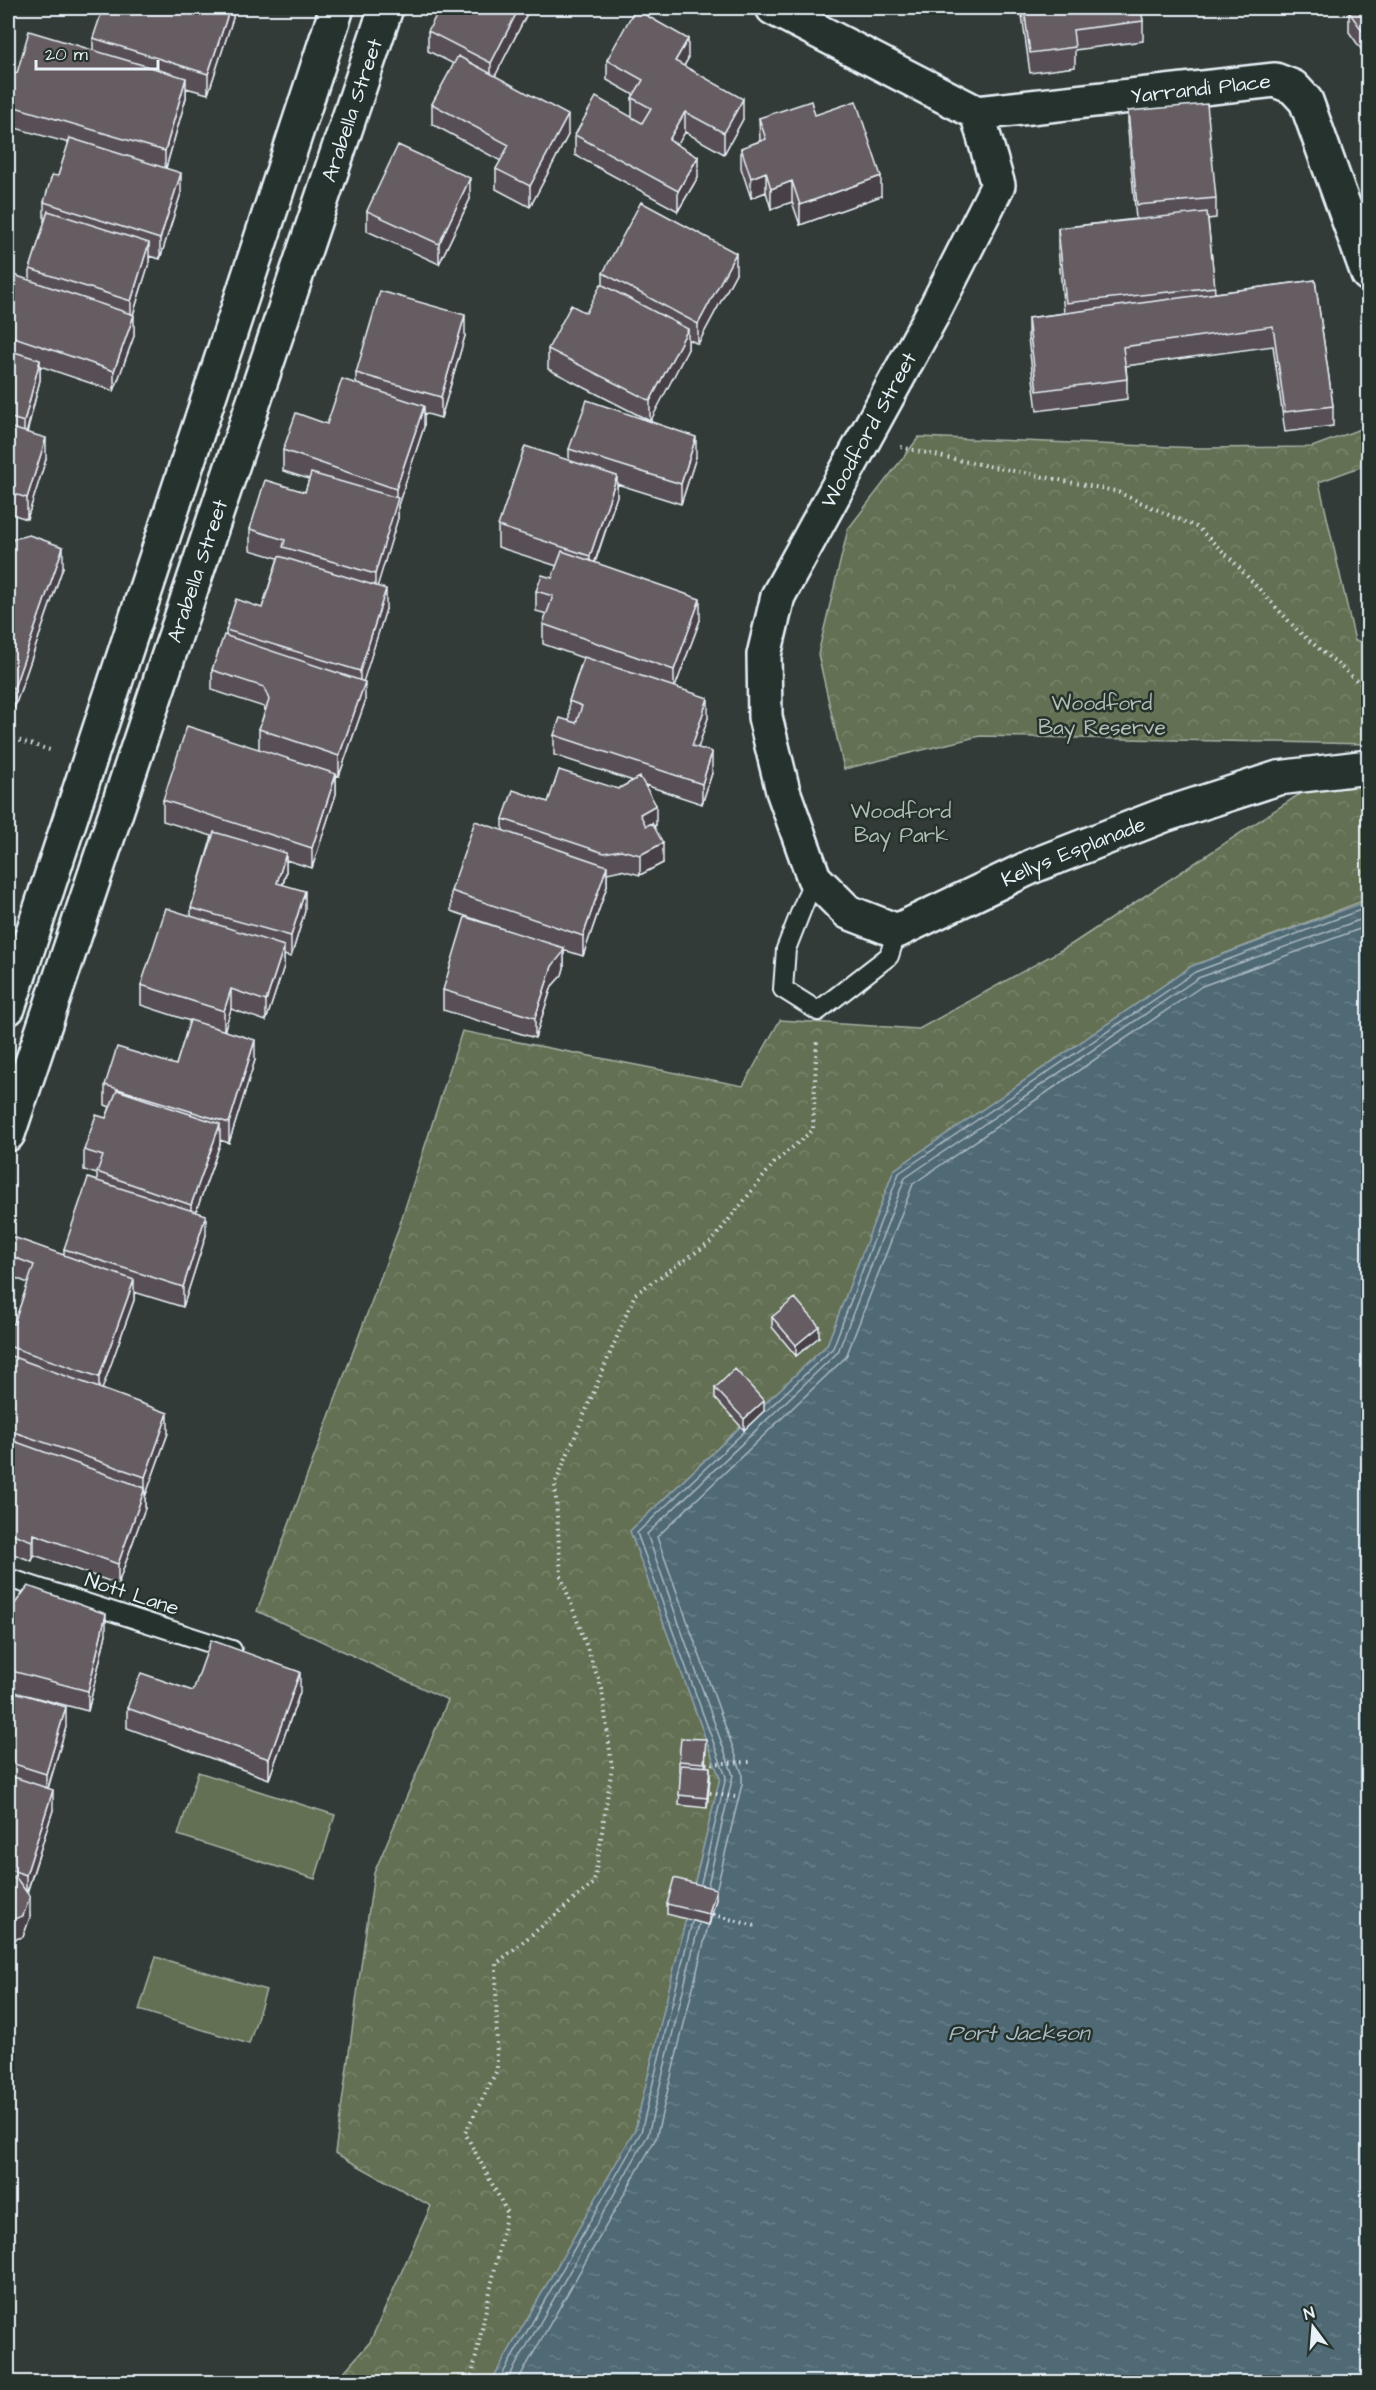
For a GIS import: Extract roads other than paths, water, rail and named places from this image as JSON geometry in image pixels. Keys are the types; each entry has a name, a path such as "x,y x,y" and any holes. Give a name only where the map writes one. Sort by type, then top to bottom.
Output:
{"street":[{"path":"8,1008 337,8"},
{"name":"Arabella Street","path":"8,1134 386,8"},
{"path":"773,8 977,113"},
{"name":"Yarrandi Place","path":"977,113 1275,80 1293,87 1306,101 1368,274"},
{"name":"Woodford Street","path":"897,931 848,912 814,878 783,791 765,717 764,655 778,596 933,313 998,185 977,113"},
{"name":"Kellys Esplanade","path":"897,931 1033,866 1164,815 1278,778 1368,767"}],"lane":[{"path":"814,878 786,949 783,989 818,1011 889,956 897,931"},
{"name":"Nott Lane","path":"8,1578 243,1654"}],"water":[{"name":"Port Jackson","path":"1365,902 1368,905 1368,2382 491,2382 635,2130 720,1778 630,1531 827,1345 894,1170 1192,966"}],"park label":[{"name":"Woodford Bay Reserve","path":"1102,715"},
{"name":"Woodford Bay Park","path":"901,823"}]}
